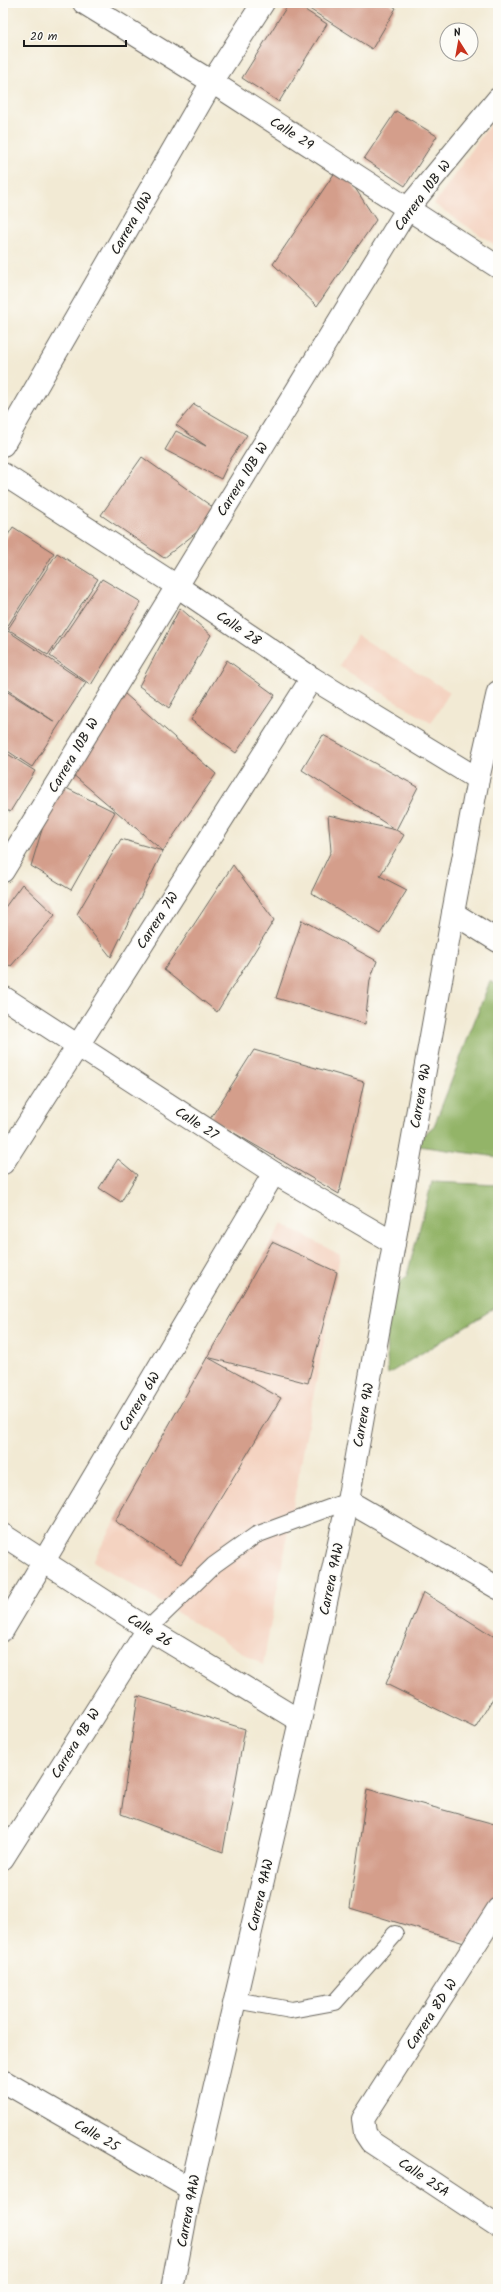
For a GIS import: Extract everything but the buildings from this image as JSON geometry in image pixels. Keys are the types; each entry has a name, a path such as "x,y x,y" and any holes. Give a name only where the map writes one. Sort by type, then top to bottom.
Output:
{"street":[{"name":"Calle 29","path":"84,3 212,82 498,267"},
{"name":"Carrera 10W","path":"3,445 212,82 263,3"},
{"name":"Carrera 10B W","path":"3,871 408,208 498,99"},
{"name":"Calle 28","path":"3,474 177,586 312,678 478,779"},
{"name":"Carrera 7W","path":"3,1162 312,678"},
{"name":"Carrera 9W","path":"348,1501 453,913 478,779 498,695"},
{"path":"453,913 498,942"},
{"name":"Calle 27","path":"3,997 78,1044 274,1173 394,1243"},
{"name":"Carrera 6W","path":"3,1630 274,1173"},
{"path":"348,1501 498,1588"},
{"name":"Carrera 9AW","path":"172,2289 191,2189 300,1721 348,1501"},
{"name":"Calle 26","path":"3,1535 148,1629 300,1721"},
{"name":"Carrera 9B W","path":"3,1858 148,1629"},
{"name":"Carrera 8D W","path":"363,2119 498,1909"},
{"name":"Calle 25","path":"3,2081 191,2189"},
{"name":"Calle 25A","path":"363,2119 365,2133 371,2142 498,2226"}],"lane":[{"path":"148,1629 214,1565 256,1536 348,1501"},
{"path":"235,2000 291,2010 335,2002 395,1934"}],"shaded area":[{"path":"498,113 498,247 434,204"},
{"path":"357,635 450,692 431,723 339,666"},
{"path":"282,1223 340,1255 263,1665 93,1561"}],"green space":[{"path":"490,981 498,986 498,1157 411,1145 434,1126"},
{"path":"432,1182 498,1185 498,1306 388,1374 384,1299 407,1275"}]}
